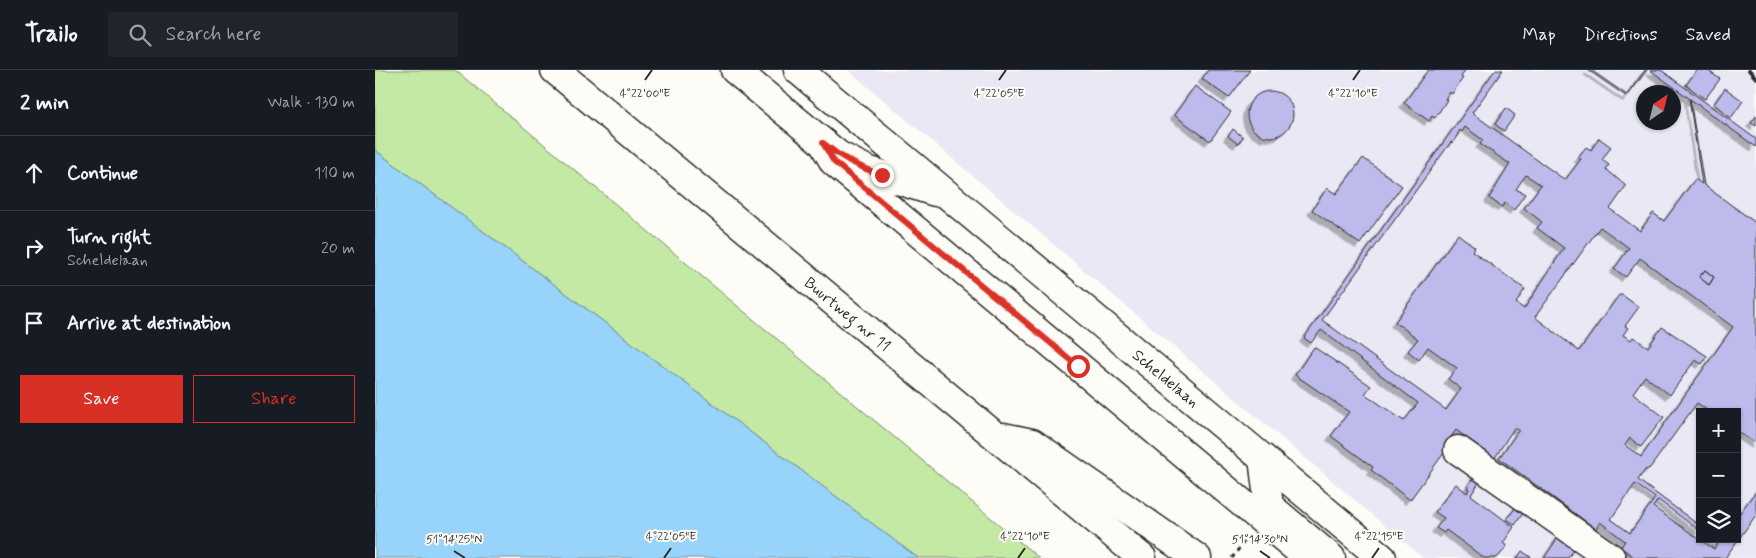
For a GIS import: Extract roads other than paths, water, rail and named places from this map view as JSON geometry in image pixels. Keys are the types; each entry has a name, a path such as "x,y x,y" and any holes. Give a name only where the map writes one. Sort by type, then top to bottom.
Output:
{"lane":[{"name":"Buurtweg nr 11","path":"555,70 1142,558"},
{"name":"Scheldelaan","path":"735,70 838,155 867,170 951,198"},
{"path":"772,101 798,70"},
{"name":"Scheldelaan","path":"798,70 1382,558"},
{"path":"823,143 834,162 1307,558"},
{"path":"994,436 1032,443 1197,558"},
{"path":"1458,450 1611,558"},
{"path":"1263,458 1269,506 1331,558"}],"water":[{"path":"375,150 918,558 375,558"}],"railway":[{"path":"1749,70 1756,78"}]}
